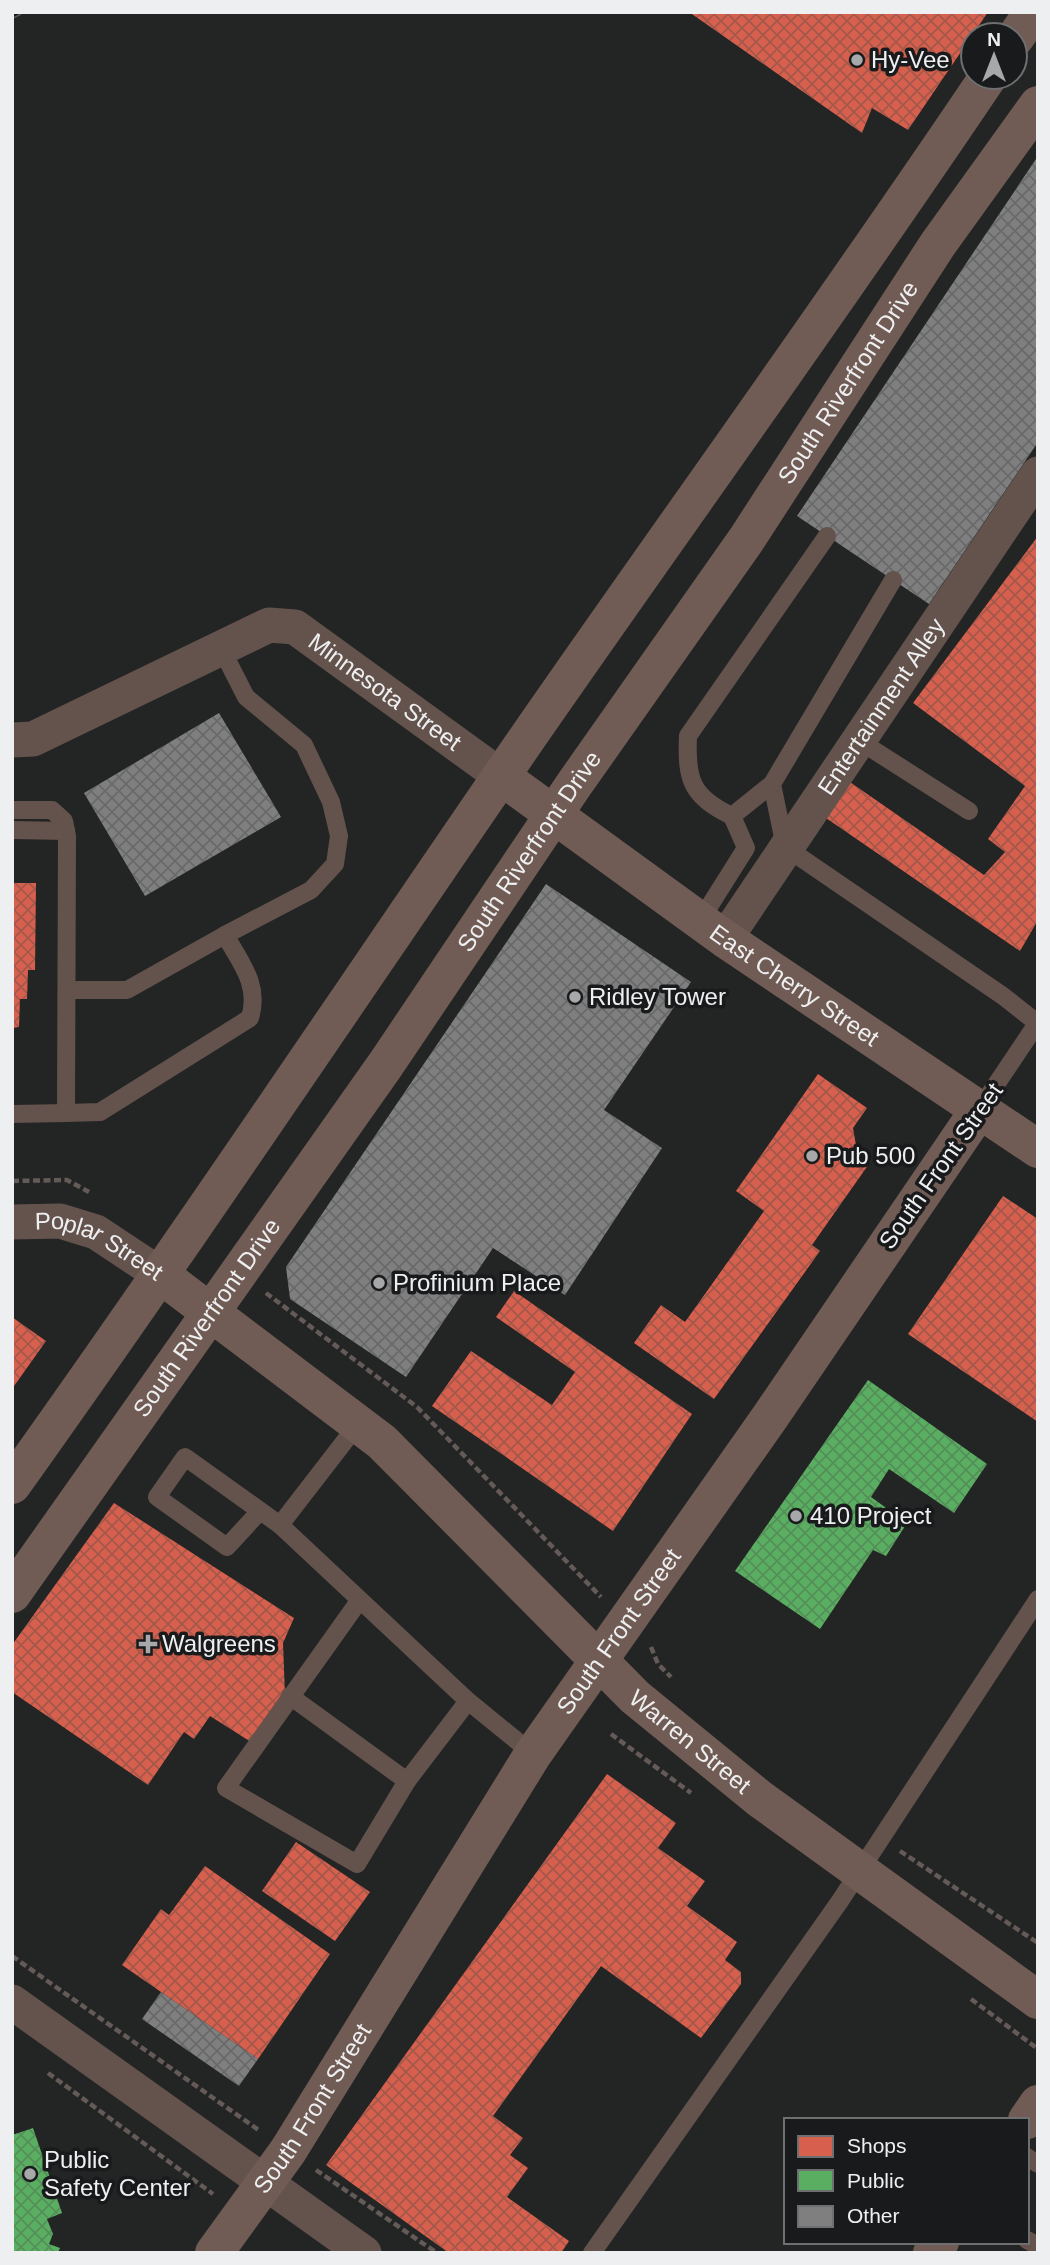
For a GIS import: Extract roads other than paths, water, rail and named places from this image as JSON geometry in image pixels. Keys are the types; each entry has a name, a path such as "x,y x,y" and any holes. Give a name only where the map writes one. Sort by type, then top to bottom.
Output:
{"main road":[{"path":"12,1485 161,1275 502,777 880,237 979,91"},
{"name":"South Riverfront Drive","path":"12,1594 240,1272 746,540 938,244 1038,105"},
{"name":"Minnesota Street","path":"502,777 554,816"},
{"name":"East Cherry Street","path":"554,816 713,930 1038,1149"},
{"name":"South Front Street","path":"214,2253 288,2151 533,1754 769,1417 979,1110"},
{"name":"Poplar Street","path":"161,1275 211,1312"},
{"name":"Warren Street","path":"211,1312 358,1424 411,1471 635,1697 760,1799 1038,2000"}],"street":[{"name":"Entertainment Alley","path":"713,930 785,847 1038,474"},
{"name":"Minnesota Street","path":"12,740 33,739 269,625 295,627 502,777"},
{"name":"Poplar Street","path":"12,1222 60,1221 96,1232 161,1275"},
{"path":"12,2002 253,2198 364,2253"}],"lane":[{"path":"713,930 746,848 732,816 716,808 696,790 686,769 688,736 827,536"},
{"path":"732,816 772,784 893,580"},
{"path":"67,990 127,990 311,890 335,864 339,836 331,802 304,745 246,697 221,648"},
{"path":"858,740 969,811"},
{"path":"772,784 785,847 1037,1022"},
{"path":"12,810 52,810 64,821 66,831 66,1113"},
{"path":"12,830 66,831"},
{"path":"12,1114 100,1112 250,1018 255,1002 254,986 225,935"},
{"name":"South Front Street","path":"979,1110 1037,1022"},
{"path":"280,1525 358,1424"},
{"path":"260,1511 227,1547 157,1497 185,1457 280,1525 468,1701 533,1754"},
{"path":"592,2253 860,1870 1038,1599"},
{"path":"359,1601 226,1788 357,1864 407,1781 468,1701"},
{"path":"290,1696 407,1781"}],"railway":[{"path":"12,15 18,12"}],"place":[{"name":"Hy-Vee","path":"857,60"},
{"name":"Ridley Tower","path":"575,997"},
{"name":"Pub 500","path":"812,1156"},
{"name":"Profinium Place","path":"379,1283"},
{"name":"410 Project","path":"796,1516"},
{"name":"Walgreens","path":"148,1644"},
{"name":"Public Safety Center","path":"30,2174"}]}
